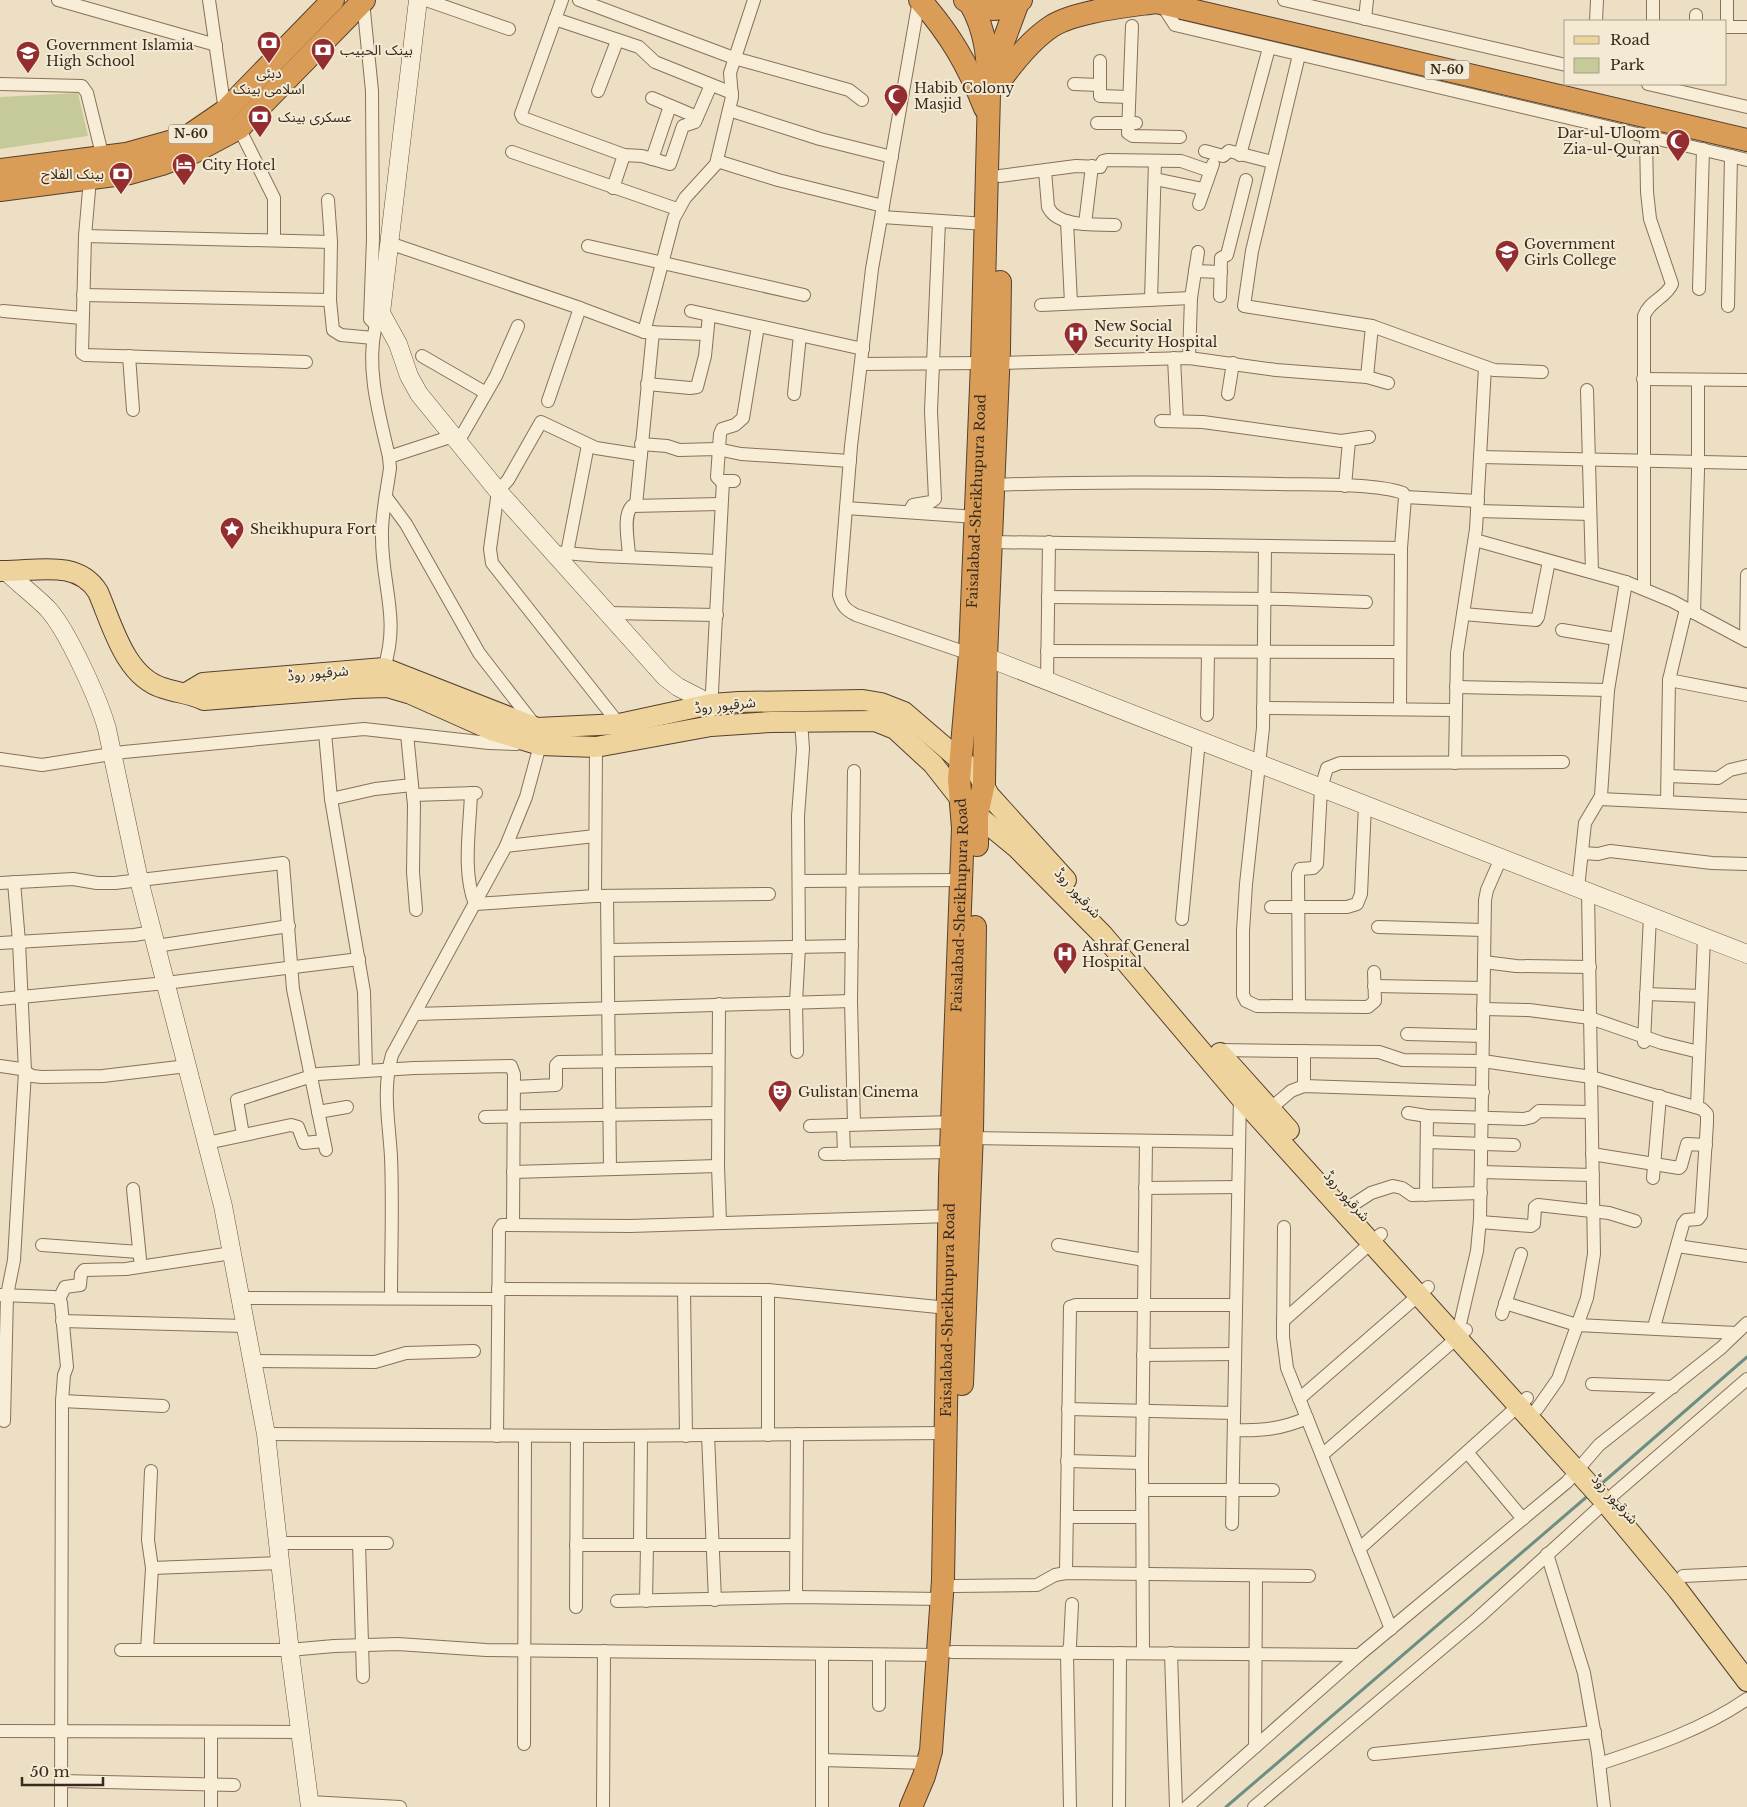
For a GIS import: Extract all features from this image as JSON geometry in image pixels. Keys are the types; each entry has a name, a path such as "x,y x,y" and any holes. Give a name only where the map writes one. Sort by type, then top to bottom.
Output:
{"highway":[{"name":"N-60","path":"0,170 103,158 161,146 187,137 225,110 333,0"},
{"path":"919,0 941,24 962,55 989,118"},
{"name":"N-60","path":"1214,0 1564,82"},
{"name":"N-60","path":"0,190 130,173 194,152 239,128 364,1"},
{"path":"968,1 990,9 1005,8 1020,1"},
{"name":"Faisalabad-Sheikhupura Road","path":"948,1593 946,1433 948,1308 963,828 959,779 978,655 991,542 994,485 986,224 989,118 988,51 979,19 968,1"},
{"name":"Faisalabad-Sheikhupura Road","path":"912,1807 928,1763 945,1654 971,1138 977,815 984,783 978,655 976,517 991,363 1000,176 1001,48 1020,1"},
{"name":"N-60","path":"1155,2 1747,140"},
{"path":"1002,78 1030,44 1052,26 1087,14 1155,2"},
{"path":"1578,85 1747,124"},
{"name":"Faisalabad-Sheikhupura Road","path":"927,1807 944,1762 950,1704 945,1654"}],"main road":[{"name":"شرقپور روڈ","path":"3,571 72,570 87,578 98,592 126,657 141,673 150,682 164,688 188,692 204,700 388,687 411,694 494,731 539,736 596,747 711,726 802,721 878,712 904,712 961,761 976,770 989,795 1354,1204 1376,1238"},
{"name":"شرقپور روڈ","path":"188,692 203,684 384,668 539,736 618,724 711,704 739,702 844,700 878,712 934,764 960,798 977,815 1017,848 1102,936 1240,1097 1376,1238 1527,1405 1580,1468 1683,1576 1747,1660"},
{"name":"شرقپور روڈ","path":"1605,1494 1747,1681"}],"street":[{"path":"58,0 216,45"},
{"path":"209,0 225,110"},
{"path":"384,668 392,626 382,537 390,468 374,378 377,325 389,243 418,0"},
{"path":"426,0 509,29"},
{"path":"562,0 521,116 624,155 671,163 683,126 693,124 711,85"},
{"path":"579,0 734,58 843,88 853,92 862,100"},
{"path":"636,505 647,384 648,332 662,264 678,209 684,198 714,168 717,161 732,93 730,79 734,58 754,0"},
{"path":"919,0 872,268 862,349 850,461 839,595 841,604 847,611 856,616 978,655 1047,680 1747,954"},
{"path":"1284,0 1564,65"},
{"path":"1365,19 1367,0"},
{"path":"1596,20 1597,0"},
{"path":"1653,0 1653,20"},
{"path":"1726,20 1727,0"},
{"path":"364,1 372,91 373,239 370,319 398,344 409,376 418,394 498,491 560,552 608,613 665,677 678,687 711,704"},
{"path":"1155,2 1175,25 1747,160"},
{"path":"555,19 639,47 655,62 732,93"},
{"path":"1132,26 1129,97 1132,123 1128,133 1131,136 1180,134 1181,165"},
{"path":"1727,27 1747,27"},
{"path":"598,92 617,41"},
{"path":"1240,155 1269,48"},
{"path":"1299,55 1252,251 1244,306 1372,326 1485,367 1502,371 1542,372"},
{"path":"1100,60 1101,97 1129,97"},
{"path":"0,84 82,86 87,93 103,158"},
{"path":"1074,84 1100,85"},
{"path":"1659,85 1694,89 1747,107"},
{"path":"652,98 697,117"},
{"path":"652,159 670,106"},
{"path":"729,110 820,139 892,157"},
{"path":"1097,123 1132,123"},
{"path":"239,128 274,198 274,240"},
{"path":"1644,589 1644,316 1649,306 1666,293 1672,284 1650,219 1647,192 1646,136"},
{"path":"1699,289 1703,150"},
{"path":"1199,204 1202,189 1210,171 1211,153 1223,156 1228,151 1272,162"},
{"path":"512,152 678,209"},
{"path":"613,188 624,155"},
{"path":"1728,306 1731,156"},
{"path":"1000,176 1101,166 1105,160 1155,161 1210,171"},
{"path":"717,161 882,212 939,222 986,224"},
{"path":"1151,300 1155,161"},
{"path":"1085,224 1092,166"},
{"path":"1045,171 1049,210 1067,222 1115,225"},
{"path":"90,179 85,236 82,353 306,362"},
{"path":"1155,179 1202,189"},
{"path":"1220,296 1221,257 1227,255 1246,180"},
{"path":"328,200 331,242 330,300 334,333 341,336 377,325"},
{"path":"909,512 913,505 931,502 934,499 931,411 939,222"},
{"path":"1067,222 1071,303"},
{"path":"85,236 331,242"},
{"path":"389,243 648,332 706,334"},
{"path":"588,246 804,295"},
{"path":"1229,246 1252,251"},
{"path":"1188,358 1191,298 1198,252"},
{"path":"1196,271 1221,272"},
{"path":"83,295 330,300"},
{"path":"1042,305 1191,298"},
{"path":"548,401 580,308"},
{"path":"3,311 82,318"},
{"path":"691,311 862,349"},
{"path":"647,384 697,387 705,356 709,315"},
{"path":"388,457 456,439 486,393 518,326"},
{"path":"711,726 720,504 728,481 718,479 716,474 717,449 721,430 735,425 743,418 758,326"},
{"path":"1367,377 1372,326"},
{"path":"794,394 800,335"},
{"path":"129,356 133,410"},
{"path":"422,356 486,393"},
{"path":"1174,358 1177,420"},
{"path":"861,364 1188,358 1276,370 1367,377 1388,383"},
{"path":"1228,394 1233,363"},
{"path":"1455,763 1457,653 1475,540 1485,367"},
{"path":"1643,379 1747,380"},
{"path":"1667,802 1669,680 1690,611 1698,462 1698,380"},
{"path":"1587,390 1592,572"},
{"path":"1161,421 1177,420 1349,441 1369,437"},
{"path":"618,724 492,563 490,549 498,491 508,480 541,422 588,444 611,451 641,450 667,446 679,450 717,449 741,454 850,461"},
{"path":"1345,486 1349,441"},
{"path":"560,552 588,444"},
{"path":"1480,456 1747,463"},
{"path":"994,485 1065,482 1199,482 1345,486 1403,492 1405,497 1401,548 1400,708"},
{"path":"386,497 406,524 479,653 539,736 526,797 506,846 392,1055 388,1070 386,1092 390,1155 391,1298"},
{"path":"1405,497 1478,506 1590,514"},
{"path":"629,558 628,512 630,507 636,505 720,504"},
{"path":"846,508 976,517"},
{"path":"1475,540 1626,582 1690,611 1746,640 1747,575"},
{"path":"991,542 1401,548"},
{"path":"1047,680 1049,542"},
{"path":"1265,546 1263,708 1245,894 1243,995 1246,1001 1256,1006 1368,1007 1375,1001 1374,972"},
{"path":"560,552 629,558 718,561"},
{"path":"1463,614 1536,620 1549,561"},
{"path":"3,571 47,608 61,629 101,709 113,755 139,880 223,1206 266,1434 290,1650 310,1804 400,1807"},
{"path":"1359,1549 1467,1452 1558,1379 1578,1325 1591,1277 1595,1235 1590,1112 1590,967 1583,890 1582,853 1586,823 1600,799 1608,690 1626,582"},
{"path":"1048,598 1265,599 1366,602"},
{"path":"608,613 717,615"},
{"path":"1562,630 1616,639"},
{"path":"1047,651 1400,652"},
{"path":"1207,715 1208,652"},
{"path":"1669,680 1747,694"},
{"path":"1456,687 1608,690"},
{"path":"1263,708 1455,710"},
{"path":"797,1052 796,1002 800,881 798,816 803,749 802,721"},
{"path":"0,759 42,765 113,755 364,729 489,743 539,736"},
{"path":"325,733 331,799 364,992 366,1071"},
{"path":"407,734 412,790 413,872 416,910"},
{"path":"1182,919 1199,740"},
{"path":"596,747 596,836 608,950 610,1169"},
{"path":"1298,1006 1299,870 1313,868 1317,864 1321,788 1327,768 1340,764 1564,762"},
{"path":"1668,776 1718,778 1734,768 1747,766"},
{"path":"844,1154 849,1124 854,771"},
{"path":"331,799 412,790 474,793 469,862 470,884 475,904"},
{"path":"1600,799 1747,806"},
{"path":"1271,907 1351,906 1358,902 1365,805"},
{"path":"506,846 596,836"},
{"path":"1582,853 1598,854 1610,851 1712,863 1747,864"},
{"path":"1322,1455 1461,1331 1477,1251 1480,1222 1484,930 1487,890 1501,858"},
{"path":"0,883 73,879 102,884 281,862 284,867 295,998 325,1145 304,1142 298,1127 294,1125 207,1144"},
{"path":"800,881 962,880"},
{"path":"4,1421 4,1295 14,1260 25,1071 20,942 14,882"},
{"path":"475,904 601,896 770,894"},
{"path":"1645,1038 1650,916"},
{"path":"0,943 154,939 289,926"},
{"path":"1378,926 1484,930"},
{"path":"1696,1106 1704,937"},
{"path":"608,950 852,946"},
{"path":"0,999 166,983 359,959"},
{"path":"1484,962 1516,966 1590,967"},
{"path":"1374,986 1483,988"},
{"path":"1646,994 1701,996"},
{"path":"415,1014 851,1001"},
{"path":"719,1004 718,1166 720,1222"},
{"path":"1483,1009 1529,1010 1590,1018 1645,1038 1699,1052"},
{"path":"1407,1034 1483,1036"},
{"path":"1218,1050 1379,1052 1402,1060 1483,1061 1591,1077 1696,1106 1706,1114 1706,1145 1701,1215 1698,1219 1684,1222 1654,1327"},
{"path":"1304,1051 1304,1086"},
{"path":"514,1087 556,1084 556,1064 559,1062 718,1060"},
{"path":"0,1066 25,1071 35,1077 80,1076 187,1066"},
{"path":"243,1135 237,1100 311,1076 366,1071 509,1066 514,1071 513,1224"},
{"path":"1232,1524 1241,1076"},
{"path":"1270,1109 1291,1090 1304,1086 1483,1092"},
{"path":"1654,1171 1660,1096"},
{"path":"318,1112 347,1107"},
{"path":"1408,1113 1427,1116 1524,1119 1532,1117 1538,1112 1590,1112"},
{"path":"485,1117 718,1113"},
{"path":"1426,1195 1427,1116"},
{"path":"810,1126 953,1122"},
{"path":"971,1138 1239,1142"},
{"path":"1143,1653 1142,1411 1146,1142"},
{"path":"1426,1142 1514,1145"},
{"path":"1592,1154 1654,1171 1680,1168 1687,1144 1706,1145"},
{"path":"825,1154 952,1152"},
{"path":"513,1172 718,1166"},
{"path":"1481,1172 1593,1175"},
{"path":"1354,1204 1371,1193 1393,1186 1402,1188 1410,1194 1481,1192"},
{"path":"1145,1188 1238,1187"},
{"path":"133,1189 141,1267"},
{"path":"1480,1222 1531,1226 1534,1224 1534,1207 1537,1205 1593,1211 1636,1221"},
{"path":"497,1436 499,1230 502,1225 622,1226 950,1216"},
{"path":"1284,1227 1284,1356 1299,1399 1391,1629"},
{"path":"1283,1321 1376,1238"},
{"path":"42,1244 140,1252"},
{"path":"1058,1245 1144,1260"},
{"path":"1677,1246 1747,1256"},
{"path":"60,1807 62,1732 62,1401 64,1375 67,1366 58,1299 65,1287 80,1284 81,1272 84,1270 141,1267 232,1253"},
{"path":"1521,1254 1504,1308 1578,1325 1654,1327 1736,1333"},
{"path":"240,1298 391,1298 684,1290 768,1290 948,1308"},
{"path":"684,1290 686,1436"},
{"path":"768,1290 768,1435"},
{"path":"1299,1399 1423,1291"},
{"path":"4,1295 58,1299"},
{"path":"1066,1573 1070,1307 1076,1304 1236,1305"},
{"path":"62,1321 245,1326"},
{"path":"1188,1807 1359,1655 1567,1482 1599,1445 1721,1348 1747,1323"},
{"path":"252,1361 375,1362 406,1353 474,1351"},
{"path":"1143,1355 1235,1354"},
{"path":"1255,1807 1478,1618 1547,1554 1605,1494 1747,1379"},
{"path":"1592,1384 1673,1387"},
{"path":"62,1401 163,1406"},
{"path":"1068,1409 1234,1413"},
{"path":"1234,1430 1272,1430 1289,1426 1307,1418"},
{"path":"266,1434 686,1436 946,1433"},
{"path":"796,1597 797,1434"},
{"path":"708,1435 715,1600"},
{"path":"524,1744 526,1436"},
{"path":"576,1607 577,1436"},
{"path":"641,1436 646,1600"},
{"path":"1467,1452 1523,1519"},
{"path":"1068,1462 1142,1463"},
{"path":"147,1650 152,1568 148,1540 151,1471"},
{"path":"1142,1490 1273,1490"},
{"path":"1067,1517 1142,1517"},
{"path":"278,1543 387,1543"},
{"path":"359,1543 363,1677"},
{"path":"576,1545 795,1545"},
{"path":"1547,1554 1584,1673 1595,1732 1604,1807"},
{"path":"152,1568 280,1563"},
{"path":"617,1601 948,1593 1037,1585 1054,1575 1066,1573 1309,1576"},
{"path":"1683,1576 1747,1573"},
{"path":"1255,1747 1256,1576"},
{"path":"1070,1807 1069,1652 1072,1604"},
{"path":"121,1650 290,1650 362,1645 427,1645 486,1650 880,1655 1069,1652 1359,1655"},
{"path":"603,1807 604,1651"},
{"path":"1119,1807 1120,1653"},
{"path":"1171,1653 1176,1807"},
{"path":"822,1654 822,1807"},
{"path":"878,1705 880,1655"},
{"path":"1599,1764 1698,1727 1726,1713 1747,1699"},
{"path":"0,1731 300,1732"},
{"path":"1374,1754 1595,1732"},
{"path":"211,1807 212,1733"},
{"path":"822,1760 928,1763"},
{"path":"60,1781 234,1785"}],"green space":[{"path":"78,93 88,136 0,149 0,97"}],"waterway":[{"path":"1600,1485 1747,1357"},
{"path":"1226,1807 1590,1494"}],"place":[{"name":"دبئی اسلامی بینک","path":"269,64"},
{"name":"بينک الحبيب","path":"323,71"},
{"name":"Government Islamia High School","path":"28,74"},
{"name":"Habib Colony Masjid","path":"896,117"},
{"name":"عسکری بینک","path":"260,138"},
{"name":"Dar-ul-Uloom Zia-ul-Quran","path":"1678,162"},
{"name":"City Hotel","path":"184,186"},
{"name":"بینک الفلاح","path":"121,195"},
{"name":"Government Girls College","path":"1507,273"},
{"name":"New Social Security Hospital","path":"1076,355"},
{"name":"Sheikhupura Fort","path":"232,550"},
{"name":"Ashraf General Hospital","path":"1065,975"},
{"name":"Gulistan Cinema","path":"780,1113"}]}
